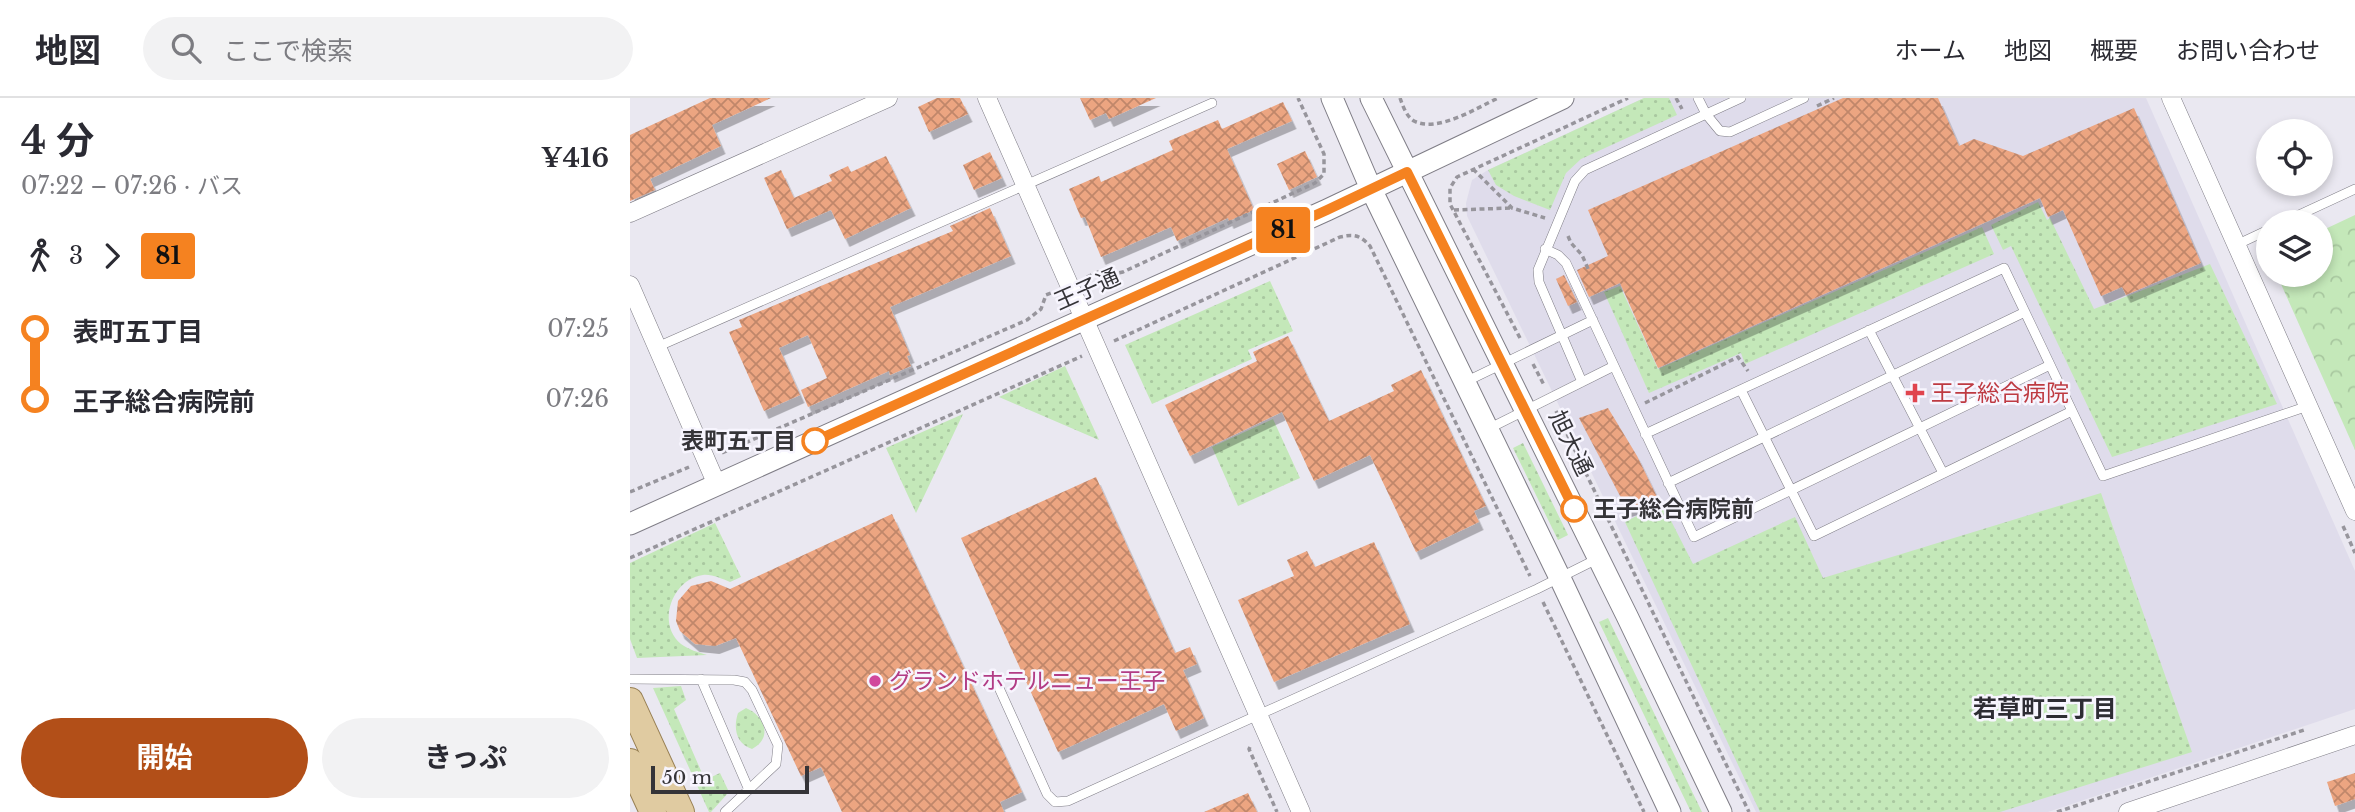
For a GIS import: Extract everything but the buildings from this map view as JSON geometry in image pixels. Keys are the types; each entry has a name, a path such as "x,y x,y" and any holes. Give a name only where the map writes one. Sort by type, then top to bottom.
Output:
{"main road":[{"path":"630,701 681,812"},
{"path":"630,762 653,812"}],"street":[{"path":"630,214 888,98"},
{"path":"987,98 1301,812"},
{"path":"1332,98 1371,189 1670,812"},
{"name":"旭大通","path":"1371,98 1599,558 1721,812"},
{"name":"王子通","path":"630,524 1371,189 1563,98"},
{"path":"2171,98 2355,511"},
{"path":"630,285 717,485"},
{"path":"2128,812 2355,735"}],"lane":[{"path":"1698,98 1706,114 1720,131 1730,132 1804,98"},
{"path":"1582,382 1560,336 1539,282 1538,270 1575,181 1585,170 1741,98"},
{"path":"657,347 1212,103"},
{"path":"2310,210 2355,189"},
{"path":"2236,245 2256,236"},
{"path":"1545,249 1558,255 1566,263 1694,537 2050,365"},
{"path":"1645,434 2004,268 2103,476 2308,406"},
{"path":"1668,483 2025,312"},
{"path":"1465,383 1593,320"},
{"path":"1869,330 1943,473"},
{"path":"1488,429 1614,366"},
{"path":"1741,390 1814,536 2072,411"},
{"path":"995,679 1047,794 1055,802 1068,801 1599,558"},
{"path":"630,679 734,680 745,682 752,690 778,745 776,764 725,812"},
{"path":"701,679 749,790"}],"path":[{"path":"630,492 1027,320 1041,309 1046,295 1098,272 1109,275 1123,272 1315,183 1324,174 1324,154 1298,98"},
{"path":"1400,98 1407,114 1415,122 1433,125 1454,119 1498,98"},
{"path":"1628,98 1457,177 1450,188 1450,204 1550,398 1749,812"},
{"path":"1810,109 1834,98"},
{"path":"1473,169 1512,208"},
{"path":"1454,210 1512,208 1570,227 1568,235 1571,243 1582,255 1592,280"},
{"path":"630,558 1098,349 1340,237 1354,234 1362,237 1370,246 1644,812"},
{"path":"1644,403 1738,357 1746,371 1759,366"},
{"path":"2057,812 2316,726"}],"shaded area":[{"name":"王子総合病院","path":"1644,98 2146,98 2355,571 2355,709 2048,812 1756,812 1467,216 1466,203 1472,180 1488,170"}],"green space":[{"path":"1644,98 1669,98 1677,115 1581,159 1566,173 1550,210 1514,196 1496,185 1488,170"},
{"path":"2038,202 2047,220 2050,218 2094,309 2210,264 2277,404 2112,457 2011,246 2003,250 1991,225"},
{"path":"2355,215 2355,450 2282,287 2333,287 2333,225"},
{"path":"1982,227 1994,254 1745,364 1741,353 1649,393 1604,292 1620,286 1658,369"},
{"path":"1270,281 1293,331 1248,350 1252,359 1152,404 1125,345"},
{"path":"1065,366 1099,440 999,397"},
{"path":"963,414 916,513 886,448"},
{"path":"1273,419 1300,478 1238,506 1212,447"},
{"path":"1523,443 1568,535 1558,540 1513,448"},
{"path":"2101,493 2192,752 2000,812 1760,812 1625,522 1662,503 1693,564 1795,517 1823,578"},
{"path":"715,523 741,577 730,582 706,575 692,578 676,593 669,614 673,635 681,644 707,655 637,658 630,639 630,563"},
{"path":"1608,618 1702,812 1691,812 1599,622"},
{"path":"681,686 686,700 674,709 705,780 720,773 729,792 711,812 653,688"},
{"path":"746,708 758,716 764,727 763,739 752,749 742,743 736,730 738,713"}],"bus line":[{"name":"81","path":"815,441 1407,172 1574,509"}],"place":[{"name":"王子総合病院","path":"1915,393"},
{"name":"表町五丁目","path":"815,441"},
{"name":"王子総合病院前","path":"1574,509"},
{"name":"グランドホテルニュー王子","path":"875,681"}],"district":[{"name":"若草町三丁目","path":"2045,708"}]}
